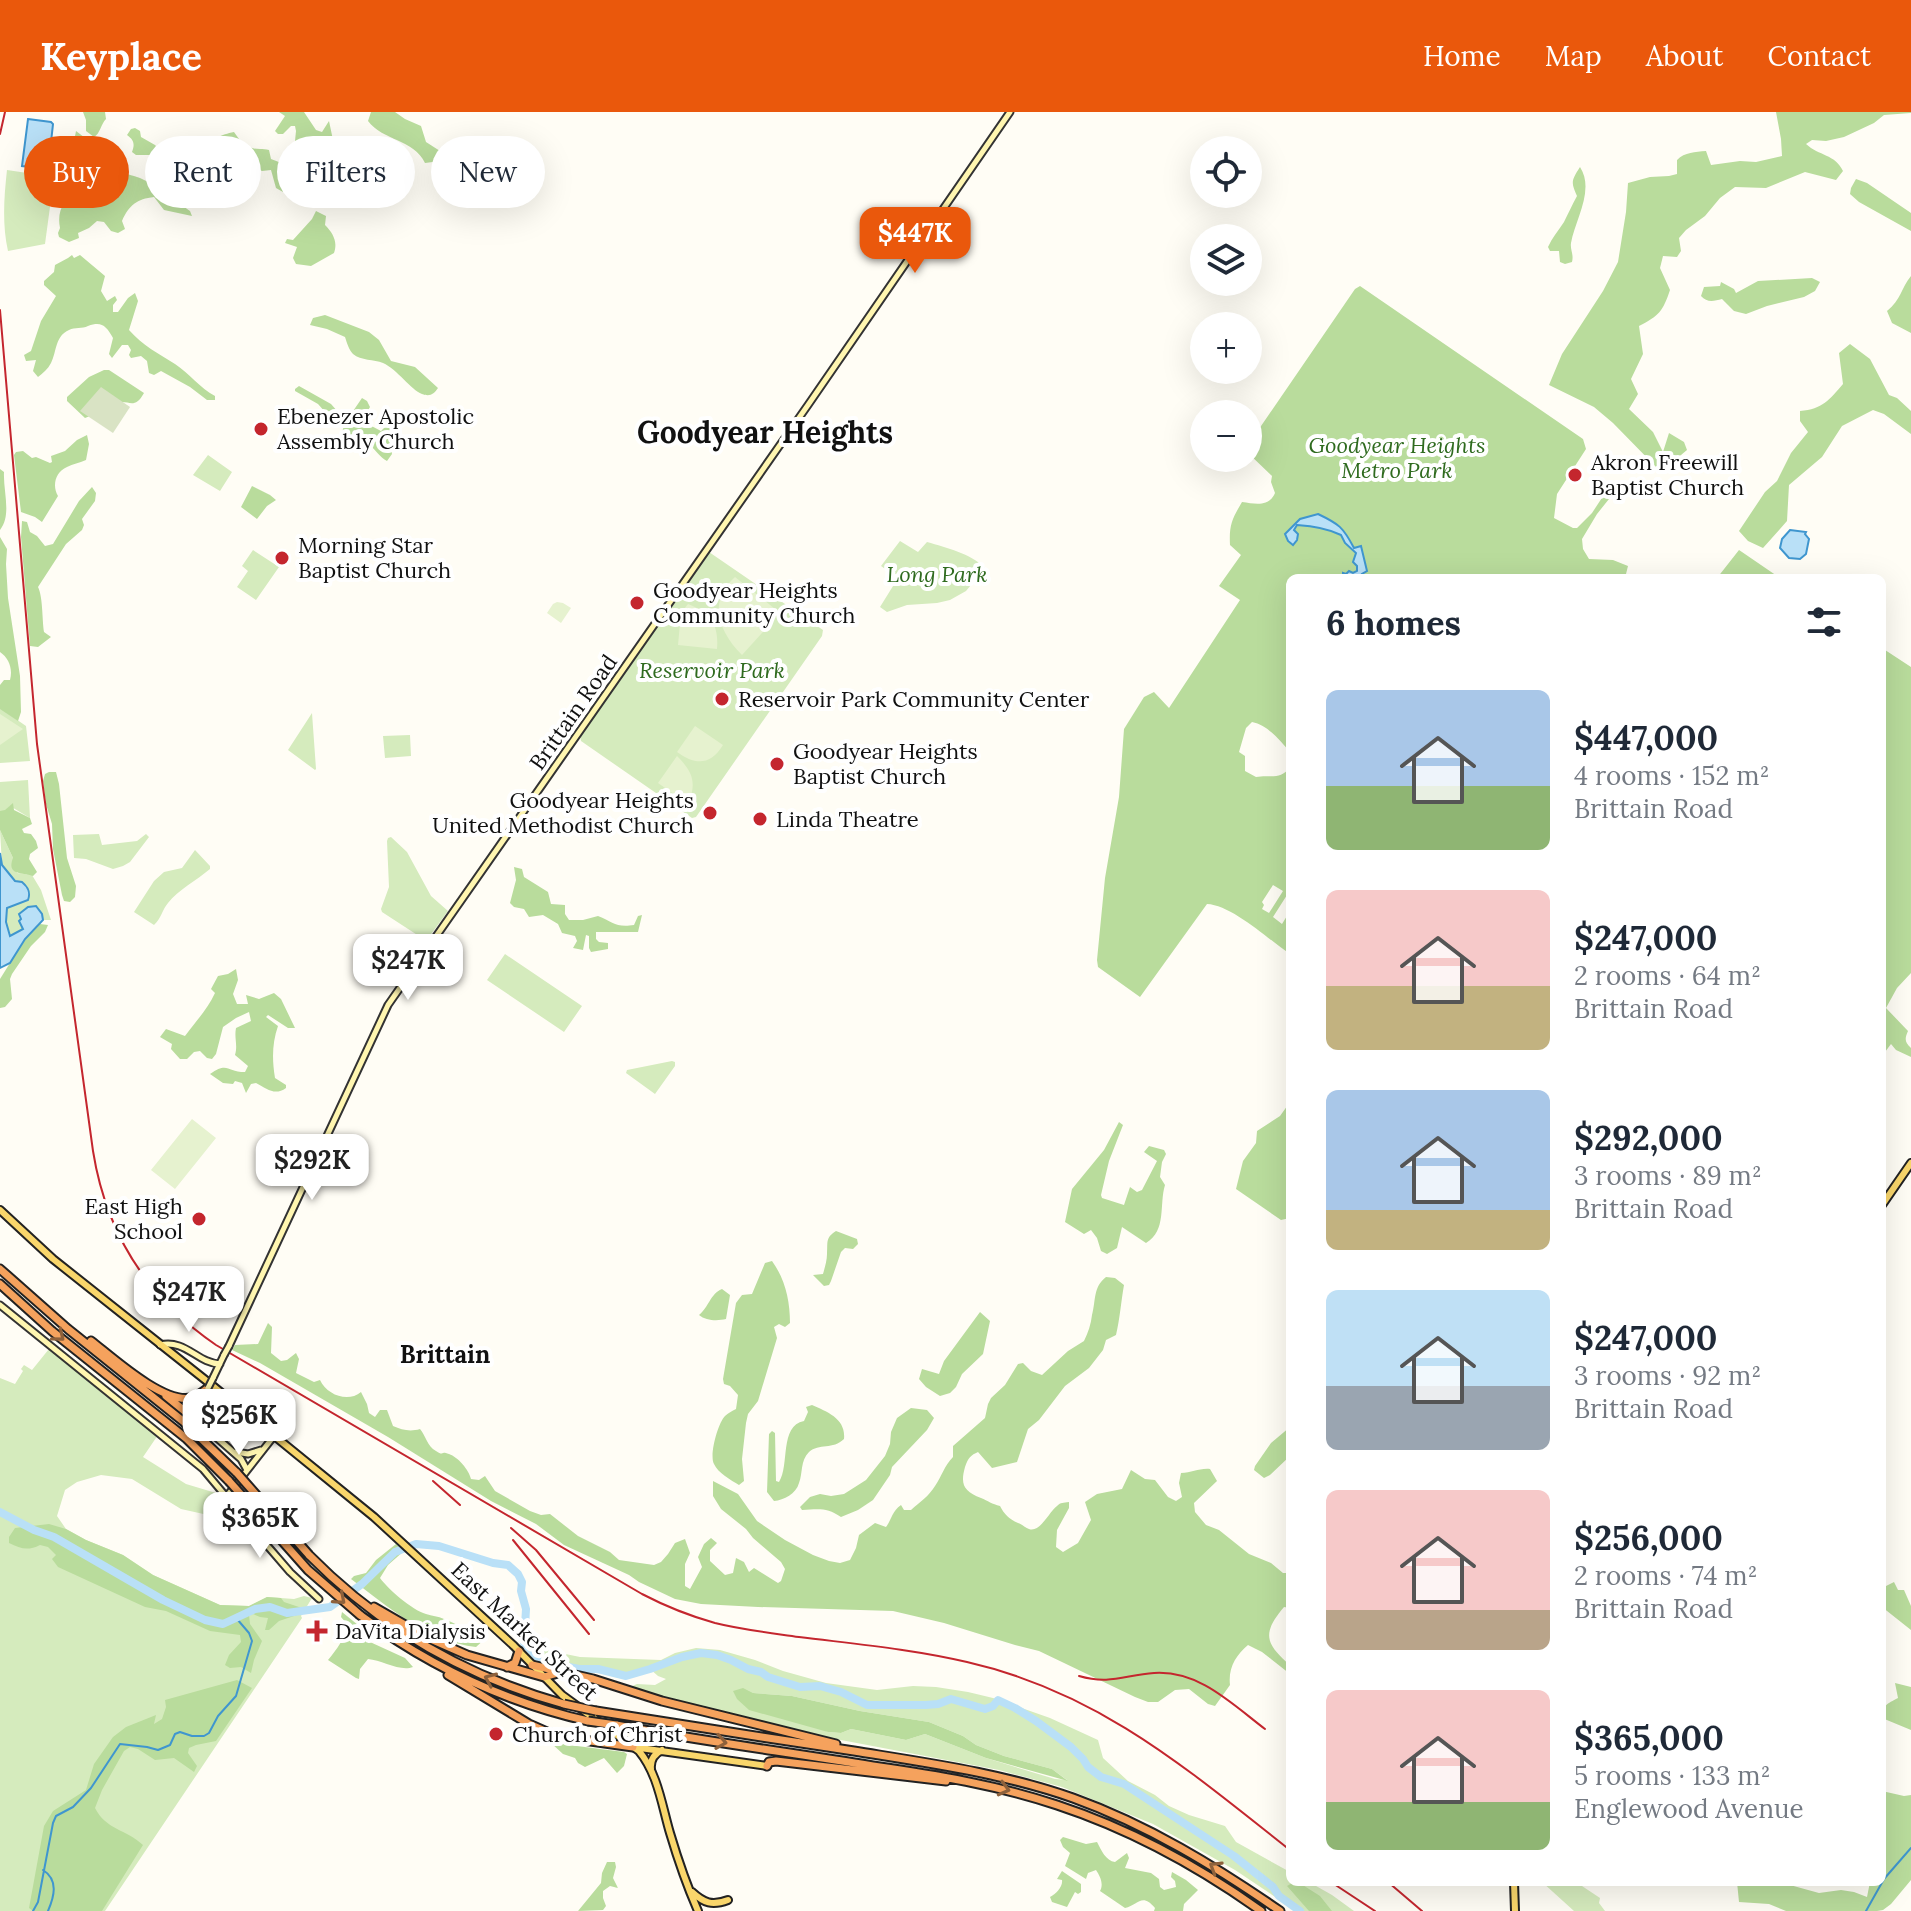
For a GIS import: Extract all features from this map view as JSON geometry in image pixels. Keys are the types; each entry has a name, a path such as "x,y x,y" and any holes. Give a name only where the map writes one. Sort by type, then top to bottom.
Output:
{"highway":[{"path":"0,1269 44,1309 184,1422 237,1473 301,1547 342,1587 414,1639 469,1670 524,1692 596,1711 971,1770 1010,1779 1096,1807 1151,1831 1220,1870 1280,1911"},
{"path":"0,1284 52,1331 176,1429 229,1481 308,1570 360,1615 465,1687 529,1724 576,1739 633,1747"},
{"path":"44,1309 160,1391 208,1430"},
{"path":"160,1391 187,1398 197,1396 208,1388"},
{"path":"367,1605 439,1644 467,1655 544,1677 562,1673"},
{"path":"507,1667 515,1663 519,1651"},
{"path":"430,1662 504,1696 588,1721 971,1781 1058,1805 1128,1833 1199,1870 1261,1911"},
{"path":"532,1665 888,1757"},
{"path":"767,1766 769,1762 776,1761 920,1779 971,1781"}],"main road":[{"name":"Brittain Road","path":"208,1430 202,1411 208,1388 388,1005 1010,112"},
{"path":"1886,1199 1911,1163"},
{"name":"East Market Street","path":"0,1210 53,1259 348,1495 410,1549 571,1702 642,1755 652,1773 698,1911"},
{"path":"0,1305 203,1469 282,1562 319,1599"},
{"path":"160,1345 178,1344 209,1363 220,1364"},
{"path":"208,1430 232,1450 247,1470"},
{"path":"227,1496 274,1436"},
{"path":"232,1450 248,1454 265,1448"},
{"path":"633,1747 767,1766"},
{"path":"652,1773 652,1759 662,1750"},
{"path":"1514,1886 1515,1911"},
{"path":"689,1890 709,1904 728,1900"}],"green space":[{"path":"83,112 105,112 106,119 95,136 86,131"},
{"path":"279,112 304,112 316,130 322,132 329,121 332,136 296,136 295,126 278,134 275,131 285,116"},
{"path":"371,112 395,112 421,126 426,142 431,145 431,162 425,163 415,150 415,136 389,136 368,121"},
{"path":"1776,112 1911,113 1884,115 1844,137 1812,140 1806,144 1840,165 1843,171 1836,180 1805,172 1766,188 1735,187 1679,238 1681,251 1677,257 1663,256 1660,268 1670,290 1659,312 1639,326 1643,354 1631,379 1638,394 1629,409 1653,432 1663,452 1669,433 1684,442 1687,450 1659,470 1594,407 1549,385 1562,354 1618,262 1628,183 1677,174 1677,160 1694,152 1706,151 1711,165 1756,162 1782,156"},
{"path":"131,129 140,131 145,139 145,155 132,152 133,142 127,135"},
{"path":"261,149 269,150 271,159 277,161 277,189 271,170 262,171"},
{"path":"1580,167 1585,195 1571,243 1572,262 1565,264 1560,262 1559,251 1550,251 1548,247 1577,196 1573,182"},
{"path":"7,170 24,173 24,208 50,208 45,244 8,251 4,210"},
{"path":"129,174 145,181 145,199 131,207 122,221 125,229 118,233 111,231 104,222 97,221 78,233 79,238 69,242 59,237 58,233 61,210 129,208"},
{"path":"1856,179 1911,213 1911,231 1850,194"},
{"path":"162,208 186,208 192,216"},
{"path":"316,211 326,216 325,225 335,241 334,253 311,266 296,264 293,258 297,247 285,243 287,239 293,240"},
{"path":"72,255 74,258 80,255 105,276 101,291 107,301 115,296 117,300 113,312 118,312 135,293 138,301 129,330 215,396 215,400 207,400 161,371 154,375 149,373 147,361 141,356 131,358 128,345 122,345 112,358 109,354 113,338 100,324 64,333 50,365 38,377 33,371 36,360 26,361 24,355 31,351 41,321 56,296 44,285 44,281 54,272 55,265"},
{"path":"1911,276 1911,333 1892,323 1887,311"},
{"path":"1812,278 1820,282 1815,291 1804,297 1746,314 1734,311 1722,299 1708,301 1701,296 1704,287 1720,286 1721,282 1736,293 1758,281"},
{"name":"Goodyear Heights Metro Park","path":"1360,286 1583,439 1586,449 1557,494 1554,518 1577,528 1592,513 1613,481 1613,494 1582,539 1583,549 1589,559 1613,560 1628,566 1626,574 1286,574 1286,748 1268,730 1252,722 1246,728 1239,752 1245,756 1245,771 1256,777 1279,776 1286,771 1286,897 1273,917 1282,924 1286,918 1286,951 1228,910 1207,904 1140,997 1098,967 1097,960 1105,878 1119,797 1124,729 1144,697 1154,692 1169,708 1240,600 1219,586 1241,555 1230,545 1232,522 1242,502 1257,504 1269,501 1275,493 1272,476 1262,466 1262,425","holes":["1273,885 1283,891 1269,913 1262,909 1262,902"]},
{"path":"325,315 369,332 379,340 391,361 415,367 438,388 432,394 422,394 388,366 353,354 345,337 310,325 313,318"},
{"path":"1850,344 1870,359 1889,395 1911,411 1911,434 1884,414 1873,410 1842,426 1822,457 1789,485 1787,521 1763,548 1748,541 1739,531 1765,492 1777,481 1791,453 1808,432 1800,421 1800,411 1825,403 1843,384 1839,353"},
{"path":"109,370 144,393 137,402 112,404 85,418 67,401 67,397 89,377"},
{"path":"299,386 349,417 362,398 367,401 370,407 362,421 381,431 389,423 391,429 388,433 392,454 387,461 363,439 351,437 342,440 344,426 318,404 295,391"},
{"path":"101,387 130,407 113,433 80,411"},
{"path":"87,435 86,460 67,467 57,476 58,496 42,522 21,512 16,452 23,451 32,458 50,463 51,456 65,451"},
{"path":"208,455 232,472 220,491 193,475"},
{"path":"0,469 4,472 6,517 0,530"},
{"path":"252,486 276,500 257,519 241,507"},
{"path":"92,487 96,493 95,501 82,519 82,530 66,544 38,587 44,632 51,637 38,647 30,646 22,521 27,522 30,532 45,546 53,544 79,501"},
{"path":"0,537 7,549 8,598 20,676 21,712 18,721 0,709 0,685 4,680 10,680 11,668 0,652"},
{"name":"Long Park","path":"900,541 918,552 927,542 950,549 972,558 985,568 966,591 950,600 907,605 887,612 880,607 898,578 881,566"},
{"path":"253,550 279,567 256,600 237,587 248,571 242,566"},
{"path":"1739,550 1774,574 1720,574"},
{"name":"Reservoir Park","path":"707,552 823,630 822,636 696,817 692,818 581,741 580,735"},
{"path":"735,577 780,613 742,655 727,637 719,617 721,596"},
{"path":"557,602 571,608 561,623 547,613"},
{"path":"688,604 703,611 712,621 717,633 717,649 678,645 681,613"},
{"path":"1886,651 1911,667 1911,973 1897,988 1886,1008"},
{"path":"0,708 26,726 30,761 0,763"},
{"path":"312,713 316,769 315,770 288,750"},
{"path":"0,714 23,729 0,745"},
{"path":"695,726 723,745 707,760 696,761 677,752"},
{"path":"410,735 411,756 385,758 383,736"},
{"path":"677,756 692,778 688,804 658,783"},
{"path":"49,772 56,772 59,784 67,858 76,886 75,897 70,902 64,901 62,895 53,849 52,824 43,781"},
{"path":"28,780 30,818 10,806 0,811 0,782"},
{"path":"13,803 14,810 30,818 32,824 22,829 24,833 31,834 38,848 29,859 37,872 33,876 14,871 11,864 13,858 0,830 0,811"},
{"path":"0,830 17,873 32,875 41,890 51,920 43,920 42,914 21,919 24,929 11,937 6,922 7,908 28,900 2,865"},
{"path":"99,834 102,845 137,841 146,834 149,837 130,862 113,869 74,858 73,835"},
{"path":"391,837 407,852 431,896 448,911 425,940 381,909 389,887 387,841"},
{"path":"195,850 210,869 172,898 154,925 134,912 154,881 164,872 182,868"},
{"path":"514,867 522,869 524,877 548,892 551,904 565,905 569,920 598,916 628,926 634,925 638,916 642,915 638,932 596,932 596,939 608,943 608,949 591,952 589,936 586,935 583,950 573,948 577,941 575,936 562,933 558,924 543,915 529,917 524,909 510,903 516,880"},
{"path":"40,924 48,925 12,974 12,999 0,1008 0,979 25,939"},
{"path":"505,954 582,1006 564,1032 487,980"},
{"path":"236,969 238,980 233,994 237,1004 248,1004 246,995 259,999 274,993 281,999 295,1028 288,1028 268,1015 266,1017 278,1026 273,1065 275,1078 286,1085 282,1090 271,1091 256,1083 251,1084 246,1093 242,1083 223,1083 210,1074 224,1068 245,1072 248,1066 235,1055 236,1028 251,1021 249,1012 223,1027 212,1059 200,1051 187,1059 180,1059 171,1049 172,1044 160,1037 166,1029 185,1036 212,999 215,993 211,989 218,976"},
{"path":"1886,1008 1908,1031 1906,1040 1911,1048 1911,1057 1891,1044 1886,1051"},
{"path":"672,1061 675,1066 655,1094 626,1073 627,1070"},
{"path":"1286,1108 1286,1219 1281,1220 1236,1189 1243,1161 1256,1143 1257,1131 1280,1116"},
{"path":"192,1119 216,1138 175,1189 151,1170"},
{"path":"1119,1122 1123,1125 1109,1161 1102,1198 1124,1205 1130,1187 1137,1192 1142,1190 1157,1161 1144,1152 1149,1146 1164,1150 1166,1154 1160,1177 1165,1185 1160,1224 1153,1238 1146,1243 1122,1227 1117,1248 1107,1254 1101,1251 1091,1230 1084,1234 1065,1222 1072,1189 1104,1150"},
{"path":"836,1231 857,1239 858,1244 841,1252 829,1285 824,1286 813,1275 823,1274 828,1241"},
{"path":"772,1261 786,1290 790,1323 785,1327 779,1324 774,1327 777,1338 758,1401 748,1414 746,1423 742,1459 744,1481 739,1485 718,1470 713,1460 713,1447 720,1425 725,1416 736,1409 738,1395 724,1384 723,1379 736,1303 742,1295 752,1294 765,1263"},
{"path":"1106,1277 1115,1278 1124,1285 1116,1335 1106,1340 1103,1350 1089,1368 1065,1386 1039,1420 1028,1429 1017,1462 992,1468 978,1452 967,1461 963,1483 971,1493 1000,1506 1009,1518 1029,1529 1037,1528 1060,1504 1069,1502 1057,1530 1056,1547 1063,1552 1078,1543 1091,1520 1085,1502 1097,1494 1122,1489 1131,1470 1145,1479 1155,1480 1168,1497 1176,1501 1182,1497 1179,1483 1181,1473 1210,1469 1217,1481 1194,1503 1195,1512 1206,1525 1219,1530 1249,1554 1286,1573 1286,1607 1272,1624 1269,1638 1271,1645 1286,1661 1286,1671 1248,1645 1234,1662 1230,1685 1215,1706 1189,1689 1175,1690 1158,1702 1148,1702 1039,1651 893,1611 701,1604 675,1599 564,1545 536,1524 491,1501 388,1437 232,1350 235,1345 258,1344 268,1323 272,1327 271,1353 281,1361 296,1353 299,1359 296,1373 314,1382 320,1380 338,1396 350,1397 361,1392 369,1413 375,1417 380,1410 387,1410 393,1426 406,1430 420,1429 433,1449 456,1458 471,1479 479,1480 485,1476 495,1491 530,1511 550,1514 578,1536 619,1560 654,1565 661,1562 675,1543 685,1539 690,1553 685,1564 685,1586 690,1589 702,1567 698,1557 711,1538 717,1543 710,1550 710,1561 725,1575 733,1573 736,1558 744,1562 749,1572 754,1568 778,1583 785,1569 781,1562 721,1509 713,1496 713,1481 738,1494 757,1521 785,1540 829,1561 840,1563 850,1560 859,1535 875,1523 886,1527 901,1505 904,1510 911,1510 930,1493 953,1457 953,1446 985,1418 991,1398 1005,1385 1018,1364 1023,1363 1031,1371 1042,1375 1084,1341 1097,1289"},
{"path":"722,1289 730,1295 726,1319 712,1320 699,1315 715,1294"},
{"path":"980,1312 990,1321 983,1354 962,1374 950,1393 940,1396 919,1379 922,1369 939,1374 944,1361"},
{"path":"49,1349 158,1435 143,1457 186,1484 216,1493 220,1500 208,1515 181,1509 132,1479 101,1475 77,1482 65,1490 57,1516 66,1529 123,1555 153,1575 220,1605 249,1606 267,1597 312,1598 302,1618 105,1911 0,1911 0,1378 15,1384 24,1365 32,1370"},
{"path":"812,1405 839,1421 844,1439 809,1452 795,1490 786,1498 774,1501 767,1492 769,1434 772,1431 775,1433 776,1481 779,1482 791,1430 804,1421 808,1412 806,1407"},
{"path":"911,1408 927,1410 934,1418 927,1430 892,1467 873,1500 841,1517 827,1510 802,1510 800,1507 810,1497 844,1494 866,1480 885,1456 897,1418"},
{"path":"1286,1430 1286,1460 1264,1478 1254,1470 1271,1443"},
{"path":"49,1524 123,1555 153,1575 220,1605 249,1606 267,1597 281,1598 302,1608 300,1614 279,1621 269,1630 265,1630 268,1618 249,1615 250,1624 262,1641 251,1673 241,1667 230,1668 225,1665 229,1655 241,1642 240,1635 210,1631 166,1611 145,1607 58,1567 52,1559 56,1555 48,1547 24,1548 9,1543 15,1528"},
{"path":"396,1544 404,1551 388,1565 380,1578 414,1608 486,1638 476,1647 426,1631 394,1612 351,1579 366,1573"},
{"path":"1894,1582 1898,1590 1904,1590 1911,1606 1911,1630 1886,1610 1886,1586"},
{"path":"342,1612 358,1625 370,1642 405,1658 413,1667 402,1668 368,1659 360,1669 359,1679 328,1660 346,1629"},
{"path":"531,1636 546,1650 580,1657 661,1660 696,1648 720,1650 826,1683 877,1690 936,1687 993,1698 1050,1718 1098,1740 1103,1758 1128,1781 1169,1806 1225,1826 1236,1842 1286,1870 1286,1886 1316,1886 1354,1911 1296,1911 1235,1870 1153,1824 1062,1787 999,1770 783,1729 656,1696 630,1687 637,1684 655,1685 666,1679 650,1669 626,1676 555,1664 534,1655 524,1637","holes":["743,1688 753,1693 792,1696 929,1722 1004,1756 1052,1769 1067,1780 986,1758 925,1734 906,1740 851,1729 841,1733 828,1732"]},
{"path":"237,1680 252,1688 216,1741 189,1748 188,1753 197,1766 194,1772 174,1758 155,1760 130,1747 124,1751 95,1808 105,1821 143,1845 102,1911 33,1911 29,1908 44,1826 53,1811 86,1790 94,1764 113,1737 126,1727 156,1715 154,1724 162,1719 165,1700"},
{"path":"1895,1683 1911,1687 1911,1730 1886,1720 1886,1705 1898,1698"},
{"path":"743,1688 753,1693 792,1696 929,1722 1004,1756 1052,1769 1068,1781 986,1758 925,1734 906,1740 851,1729 841,1733 828,1732 749,1710 733,1691"},
{"path":"528,1727 569,1745 624,1752 627,1754 624,1766 617,1773 604,1758 585,1767 551,1743 548,1745"},
{"path":"1886,1792 1911,1795 1911,1880 1883,1910 1786,1911 1769,1904 1739,1902 1737,1886 1794,1886 1819,1893 1841,1890 1867,1897 1869,1886 1886,1886"},
{"path":"1063,1837 1086,1844 1097,1842 1106,1857 1115,1862 1127,1853 1129,1858 1125,1868 1151,1873 1159,1879 1160,1887 1164,1890 1176,1887 1172,1872 1198,1890 1184,1904 1183,1911 1154,1911 1151,1903 1143,1900 1125,1908 1100,1891 1102,1883 1096,1870 1088,1873 1086,1879 1065,1866 1070,1853 1063,1847 1060,1840"},
{"path":"607,1862 615,1862 613,1878 618,1888 610,1886 603,1891 606,1906 603,1910 578,1911 601,1883"},
{"path":"1062,1871 1081,1884 1081,1892 1075,1892 1067,1907 1052,1902 1050,1897 1061,1885 1062,1880 1057,1879"},
{"path":"1287,1886 1304,1886 1320,1896 1332,1911 1309,1911"},
{"path":"1546,1886 1582,1886 1600,1898 1599,1903 1605,1911 1574,1911"}],"water":[{"path":"28,119 53,124 52,136 26,136"},
{"path":"1318,514 1340,527 1354,548 1361,546 1367,571 1346,574 1357,571 1353,562 1356,553 1341,535 1330,531 1297,525 1294,530 1298,534 1297,540 1293,545 1285,534 1300,519"},
{"path":"1790,530 1806,532 1809,539 1806,554 1800,559 1789,558 1780,548 1782,539"},
{"path":"0,853 2,865 29,892 28,900 7,908 6,922 10,936 23,929 19,914 28,907 36,906 43,920 25,939 10,963 0,968"}],"waterway":[{"path":"0,1512 54,1537 163,1600 205,1620 223,1624 255,1609 270,1607 287,1613 330,1607 362,1584 395,1552 416,1544 439,1546 508,1565 518,1574 526,1609 524,1643 537,1657 559,1665 626,1676 701,1653 717,1655 800,1687 820,1686 841,1692 867,1705 926,1705 951,1699 985,1709 998,1700 1036,1721 1071,1747 1101,1777 1124,1784 1234,1856 1300,1911"},
{"path":"33,1911 38,1902 56,1816 73,1807 91,1788 120,1744 158,1750 170,1745 175,1734 180,1732 204,1736 236,1696 252,1641 237,1619"},
{"path":"1886,1877 1911,1848"},
{"path":"43,1870 53,1884 48,1911"},
{"path":"1866,1911 1880,1886"}],"railway":[{"path":"0,134 5,112"},
{"path":"0,310 37,744 93,1151 99,1181 119,1236 150,1284 169,1306 216,1345 651,1598 687,1614 726,1625 946,1657 1015,1675 1100,1713 1139,1737 1286,1847"},
{"path":"433,1481 460,1505"},
{"path":"511,1528 536,1550 594,1620"},
{"path":"513,1540 589,1634"},
{"path":"1079,1676 1109,1680 1154,1673 1186,1677 1214,1690 1265,1729"},
{"path":"1337,1886 1375,1911"},
{"path":"1393,1886 1422,1911"}],"place":[{"name":"Ebenezer Apostolic Assembly Church","path":"261,429"},
{"name":"Akron Freewill Baptist Church","path":"1575,475"},
{"name":"Morning Star Baptist Church","path":"282,558"},
{"name":"Goodyear Heights Community Church","path":"637,603"},
{"name":"Reservoir Park Community Center","path":"722,699"},
{"name":"Goodyear Heights Baptist Church","path":"777,764"},
{"name":"Goodyear Heights United Methodist Church","path":"710,813"},
{"name":"Linda Theatre","path":"760,819"},
{"name":"East High School","path":"199,1219"},
{"name":"DaVita Dialysis","path":"317,1631"},
{"name":"Church of Christ","path":"496,1734"}],"district":[{"name":"Goodyear Heights","path":"765,433"},
{"name":"Brittain","path":"445,1355"}]}
